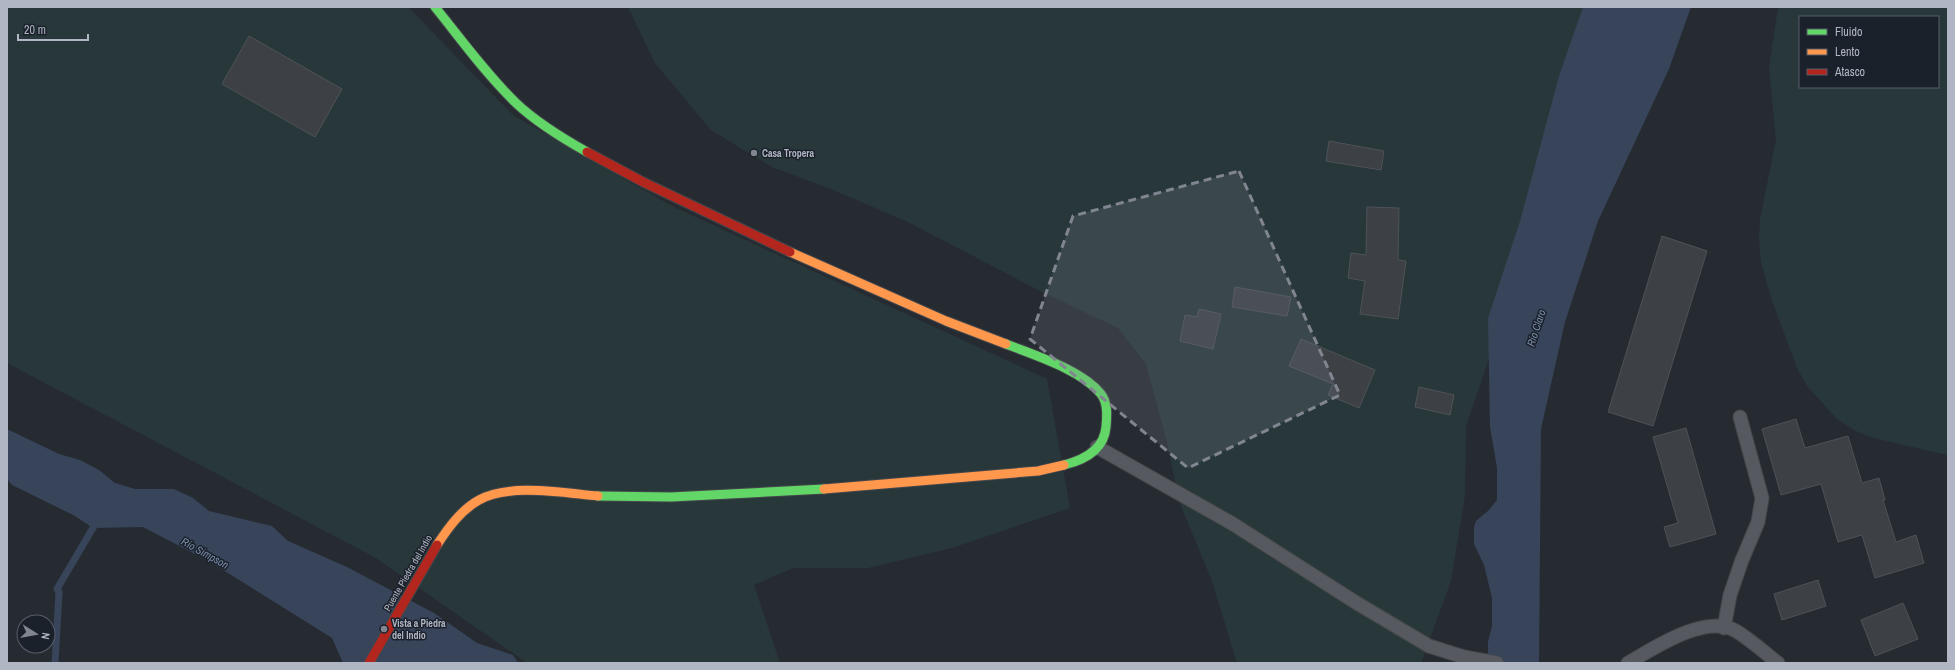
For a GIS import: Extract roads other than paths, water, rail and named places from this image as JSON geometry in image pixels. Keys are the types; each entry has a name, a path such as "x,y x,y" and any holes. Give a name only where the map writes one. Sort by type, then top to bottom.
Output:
{"street":[{"path":"435,7 499,85 522,109 548,129 583,150 771,244 940,319 1061,367 1086,380 1100,393 1106,408 1107,426 1103,440 1097,447"},
{"name":"Puente Piedra del Indio","path":"369,663 442,536 463,512 480,499 497,493 514,492 617,497 730,495 852,487 1046,470 1068,466 1088,457 1097,447"}],"lane":[{"path":"1724,628 1730,595 1758,522 1762,498 1740,417"},
{"path":"1097,447 1232,524 1355,602 1429,646 1464,657 1497,663"},
{"path":"1628,663 1674,638 1710,625 1735,630 1778,663"}],"water":[{"name":"Río Claro","path":"1583,7 1691,7 1669,69 1598,221 1565,322 1541,429 1539,663 1488,663 1488,642 1492,626 1492,598 1484,565 1474,544 1474,527 1476,521 1489,510 1497,500 1497,468 1490,427 1488,318 1520,221 1559,76"},
{"name":"Río Simpson","path":"7,429 59,454 80,460 99,470 115,483 135,489 174,489 193,498 209,511 272,526 288,541 347,567 434,613 477,643 513,655 518,663 343,663 332,638 212,563 143,527 93,528 75,516 12,485 7,479"}],"waterway":[{"path":"55,663 59,592 57,589 97,521"}],"place":[{"name":"Casa Tropera","path":"754,153"},
{"name":"Vista a Piedra del Indio","path":"384,629"}]}
